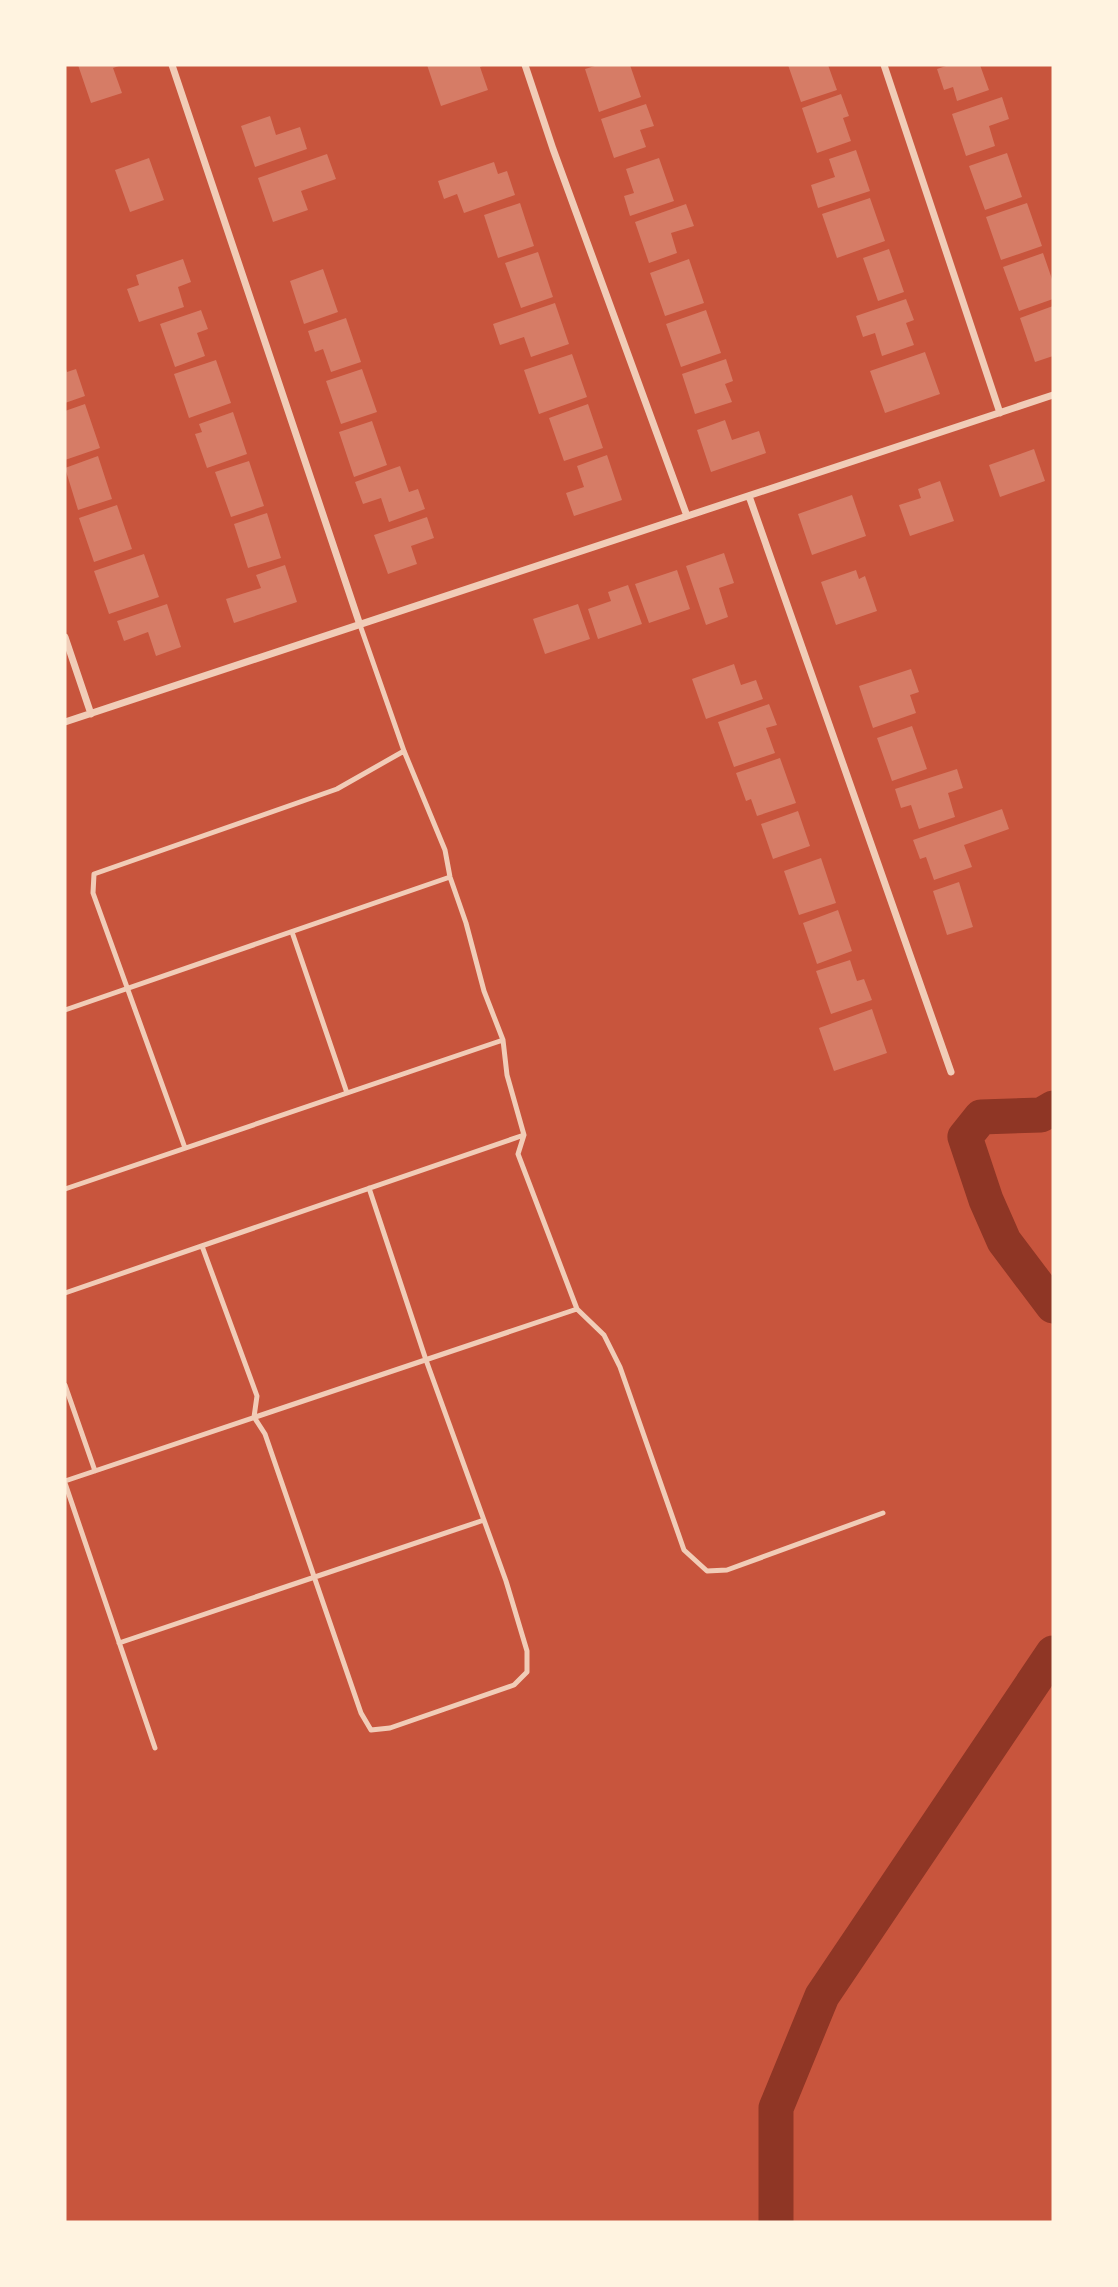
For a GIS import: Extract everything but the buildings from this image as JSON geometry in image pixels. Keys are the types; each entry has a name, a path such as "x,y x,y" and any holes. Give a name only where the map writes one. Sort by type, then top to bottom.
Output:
{"street":[{"path":"172,65 360,625"},
{"path":"525,65 687,516"},
{"path":"884,65 1000,413"},
{"path":"65,722 1053,395"},
{"path":"749,496 951,1072"},
{"path":"65,637 91,714"}],"lane":[{"path":"360,625 404,751 445,850 450,877 466,922 484,991 503,1040 507,1075 524,1135 518,1154 577,1309 604,1335 620,1367 684,1550 707,1571 727,1570 883,1513"},
{"path":"185,1148 93,893 94,874 337,789 404,751"},
{"path":"65,1010 450,877"},
{"path":"292,932 347,1093"},
{"path":"65,1189 503,1040"},
{"path":"65,1293 524,1135"},
{"path":"202,1246 257,1396 254,1418 265,1434 361,1713 371,1730 402,1724 514,1685 527,1672 527,1651 506,1581 426,1360 369,1188"},
{"path":"155,1748 65,1482 577,1309"},
{"path":"65,1385 95,1471"},
{"path":"119,1643 484,1520"}],"waterway":[{"path":"1053,1108 1041,1115 981,1117 965,1137 986,1200 1004,1241 1053,1306"},
{"path":"776,2222 776,2108 822,1996 1053,1653"}]}
